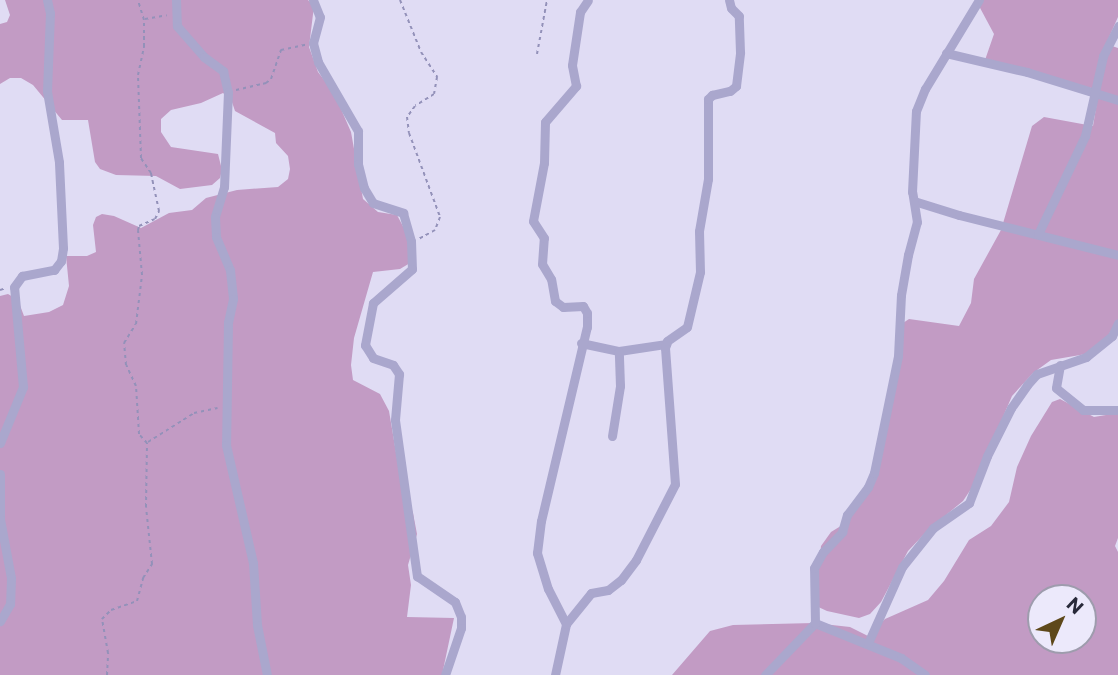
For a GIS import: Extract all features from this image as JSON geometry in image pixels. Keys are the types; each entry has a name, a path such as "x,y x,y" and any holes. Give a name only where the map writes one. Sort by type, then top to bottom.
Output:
{"street":[{"path":"0,443 23,387 14,286 22,276 54,270 61,261 63,248 59,162 47,91 50,13 47,0"},
{"path":"176,0 181,33 204,57 223,71 228,92 224,187 215,218 216,236 230,270 233,299 228,322 226,445 253,563 257,625 268,675"},
{"path":"313,0 320,17 313,43 318,62 358,131 358,164 364,188 373,203 402,213 411,241 412,269 373,303 365,345 373,358 393,365 399,374 395,420 417,576 455,602 461,617 461,628 445,675"},
{"path":"566,624 548,589 537,553 541,521 587,313 583,306 563,307 555,301 551,279 542,264 544,238 533,221 544,163 545,122 576,86 572,65 580,12 588,0"},
{"path":"581,343 619,351 666,344 687,327 700,272 699,231 708,179 708,99 712,95 730,92 736,86 739,16 731,9 729,0"},
{"path":"765,675 815,623 814,568 823,552 842,532 847,515 868,487 874,473 898,356 901,295 908,255 918,222 914,201 916,111 925,89 979,0"},
{"path":"1038,234 1085,135 1103,56 1118,26"},
{"path":"946,53 1118,100"},
{"path":"914,201 958,215 1118,255"},
{"path":"872,644 902,567 933,528 969,503 987,456 1016,400 1037,374 1086,357 1112,336 1118,323"},
{"path":"555,675 566,624 591,593 608,590 621,580 636,560 675,484 667,407 666,344"},
{"path":"612,436 620,386 619,351"},
{"path":"1060,365 1056,388 1083,410 1118,410"},
{"path":"0,474 0,519 11,578 10,604 5,617 0,621"},
{"path":"815,623 872,644 901,658 925,675"}],"path":[{"path":"107,675 108,653 102,620 111,610 137,601 143,578 152,564 146,507 147,443 139,434 136,386 126,365 124,342 136,324 142,275 138,230 141,225 155,219 159,211 151,173 141,158 138,75 144,47 144,20 138,0"},
{"path":"400,0 421,52 437,77 434,94 410,110 407,124 440,217 435,230 411,241"},
{"path":"537,54 547,0"},
{"path":"144,20 176,13"},
{"path":"228,92 266,83 271,79 281,50 313,43"},
{"path":"147,443 194,413 226,406"}],"shaded area":[{"path":"5,0 308,0 314,6 309,47 318,72 334,93 351,132 363,199 378,212 397,215 407,234 410,263 400,269 373,272 354,338 351,365 353,380 380,394 389,411 399,470 413,513 417,534 408,565 411,585 407,617 454,618 442,675 0,675 0,296 8,294 18,300 24,316 49,312 63,305 69,286 66,256 87,256 96,252 93,225 96,217 102,214 114,216 141,228 169,213 192,210 206,198 237,190 278,187 288,179 290,169 288,156 276,143 275,133 235,111 231,99 223,93 201,103 171,110 161,119 161,132 171,147 218,154 222,170 220,178 212,185 180,189 156,176 116,175 100,169 95,162 88,120 62,120 33,85 21,78 10,78 0,84 0,24 7,22 10,15"},
{"path":"983,0 1118,0 1118,17 1106,44 1118,48 1118,320 1105,340 1086,354 1051,360 1033,373 1012,396 973,486 963,501 929,529 908,551 881,602 870,614 859,618 827,611 814,605 821,546 831,532 844,524 873,475 903,323 909,319 959,326 971,303 974,279 1001,230 1032,126 1044,117 1093,126 1099,90 985,60 994,34 979,6"},
{"path":"1060,399 1094,417 1118,413 1118,538 1115,546 1118,552 1118,675 672,675 710,631 733,625 814,623 850,627 868,636 885,619 928,600 944,581 969,540 991,526 1009,502 1017,467 1031,436 1052,402"}]}
